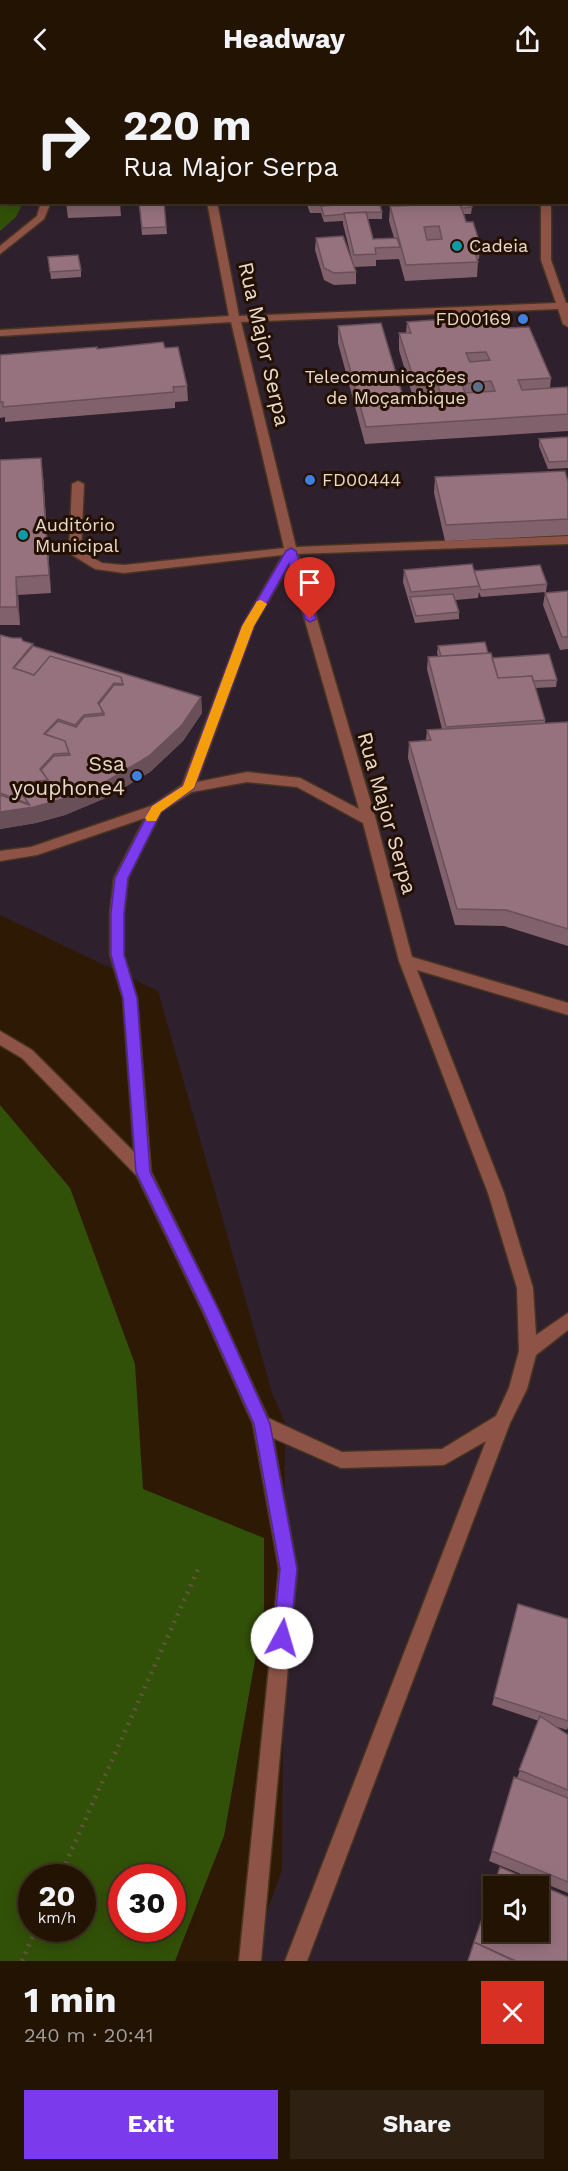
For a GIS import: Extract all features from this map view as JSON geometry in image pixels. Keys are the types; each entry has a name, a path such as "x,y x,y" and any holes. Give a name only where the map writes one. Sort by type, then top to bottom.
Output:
{"street":[{"path":"0,251 41,217 45,204"},
{"name":"Rua Major Serpa","path":"212,204 235,319 291,551 369,820 406,961 496,1193 525,1288 528,1351 518,1389 502,1422 296,1961"},
{"path":"546,204 546,260 565,306 568,324"},
{"path":"0,333 235,319 565,306"},
{"path":"78,484 75,553 99,566 124,569 291,551 568,540"},
{"path":"188,788 248,626 291,551"},
{"path":"0,856 32,852 156,809 188,788 247,777 300,783 369,820"},
{"path":"143,1172 130,998 117,955 117,913 121,878 156,809"},
{"path":"406,961 568,1009"},
{"path":"0,1037 27,1054 143,1172 210,1309 262,1424 288,1569 250,1961"},
{"path":"528,1351 568,1320"},
{"path":"262,1424 341,1460 444,1458 502,1422"}],"path":[{"path":"65,1864 199,1567"},
{"path":"22,1961 30,1942"}],"shaded area":[{"path":"22,204 568,204 568,1961 249,1961 282,1870 285,1423 272,1393 158,991 0,915 0,226 16,217"}],"green space":[{"path":"0,204 22,204 16,217 0,231"},
{"path":"0,1105 70,1188 135,1364 143,1489 264,1538 264,1609 224,1836 186,1933 186,1864 108,1864 108,1942 182,1942 175,1961 0,1961"}],"building":[{"path":"139,204 164,204 166,227 142,228"},
{"path":"380,204 382,212 324,216 321,206"},
{"path":"395,204 439,204 396,206"},
{"path":"460,204 471,204 472,207 461,208"},
{"name":"Cadeia","path":"460,204 466,222 473,222 480,244 473,244 478,262 406,265 390,206","holes":["439,226 442,239 427,240 424,227"]},
{"path":"366,212 373,239 397,238 400,247 375,248 376,254 354,255 344,213"},
{"path":"343,236 356,272 334,273 324,268 316,238"},
{"path":"78,255 81,270 50,272 48,257"},
{"name":"Telecomunicações de Moçambique","path":"501,315 508,328 529,327 551,378 518,380 522,390 567,387 568,414 366,427 338,326 381,323 403,397 441,395 438,385 416,386 399,333 411,333 407,322","holes":["486,352 490,360 470,362 466,353","491,381 495,391 465,393 462,384"]},
{"path":"163,342 165,348 178,347 187,386 173,387 174,392 3,407 3,402 0,402 0,355"},
{"path":"568,437 568,461 549,462 539,439"},
{"name":"Auditório Municipal","path":"41,458 49,575 16,577 17,607 0,607 0,460"},
{"path":"565,471 568,482 568,519 446,525 435,477"},
{"path":"472,564 479,586 411,592 404,570"},
{"path":"540,565 547,584 481,590 474,571"},
{"path":"568,591 568,637 562,637 545,593"},
{"path":"453,594 459,612 416,616 410,597"},
{"path":"0,635 21,638 33,644 13,668 34,675 50,656 121,677 123,684 114,683 98,703 104,713 84,715 75,725 58,719 44,734 65,741 69,753 54,754 40,769 48,780 32,782 22,794 29,804 0,793"},
{"path":"485,642 488,653 441,656 438,646"},
{"path":"33,646 201,697 182,725 149,756 107,781 63,799 34,807 0,812 0,795 29,805 23,796 32,784 49,782 41,770 54,756 70,755 65,741 45,734 58,721 76,727 84,717 104,715 99,704 114,685 123,685 121,677 50,656 34,675 14,668"},
{"path":"491,653 498,678 532,676 545,720 446,727 428,657"},
{"path":"549,654 557,680 533,681 532,676 498,678 492,658"},
{"path":"568,722 568,929 506,910 457,909 409,742 431,740 427,730"},
{"path":"518,1604 568,1619 568,1721 494,1697"},
{"path":"540,1716 568,1735 568,1790 519,1770"},
{"path":"514,1777 568,1798 568,1882 492,1851"},
{"path":"500,1867 520,1876 497,1876"},
{"path":"549,1889 568,1897 568,1961 516,1961 474,1942 483,1916 483,1942 549,1942"},
{"path":"474,1942 514,1961 468,1961"}],"slow traffic":[{"path":"152,818 156,809 188,788 248,626 261,604"}],"place":[{"name":"Cadeia","path":"457,246"},
{"name":"FD00169","path":"523,319"},
{"name":"Telecomunicações de Moçambique","path":"478,387"},
{"name":"FD00444","path":"310,480"},
{"name":"Auditório Municipal","path":"23,535"},
{"name":"Ssa youphone4","path":"137,776"}],"route":[{"path":"282,1638 288,1569 262,1424 210,1309 143,1172 130,998 117,955 117,913 121,878 156,809 188,788 248,626 291,551 310,619"}]}
